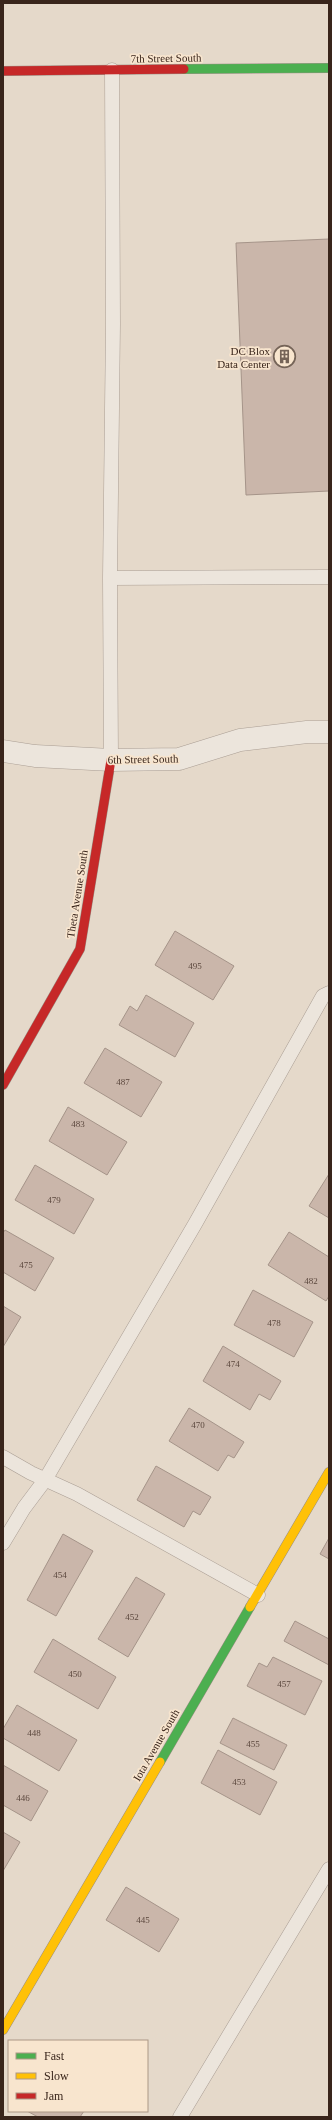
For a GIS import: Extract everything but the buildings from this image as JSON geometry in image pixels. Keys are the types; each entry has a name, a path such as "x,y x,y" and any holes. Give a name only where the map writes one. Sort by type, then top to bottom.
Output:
{"street":[{"name":"7th Street South","path":"3,72 329,68"},
{"name":"6th Street South","path":"3,751 35,756 111,760 179,759 240,740 307,732 329,732"},
{"name":"Theta Avenue South","path":"3,1085 80,949 111,760"},
{"name":"Iota Avenue South","path":"3,2030 329,1472"}],"lane":[{"path":"111,760 110,578 113,324 112,70"},
{"path":"110,578 329,577"},
{"path":"3,1543 24,1508 45,1480 195,1224 323,996 329,993"},
{"path":"3,1457 45,1480 77,1494 258,1595"},
{"path":"180,2117 329,1869"}],"traffic: fast":[{"path":"184,69 329,68"},
{"path":"160,1762 250,1607"}],"traffic: slow":[{"path":"250,1607 329,1472"},
{"path":"3,2030 160,1762"}],"traffic: jam":[{"path":"3,71 184,69"},
{"path":"3,1085 80,949 111,760"}],"place":[{"name":"DC Blox Data Center","path":"285,357"}]}
